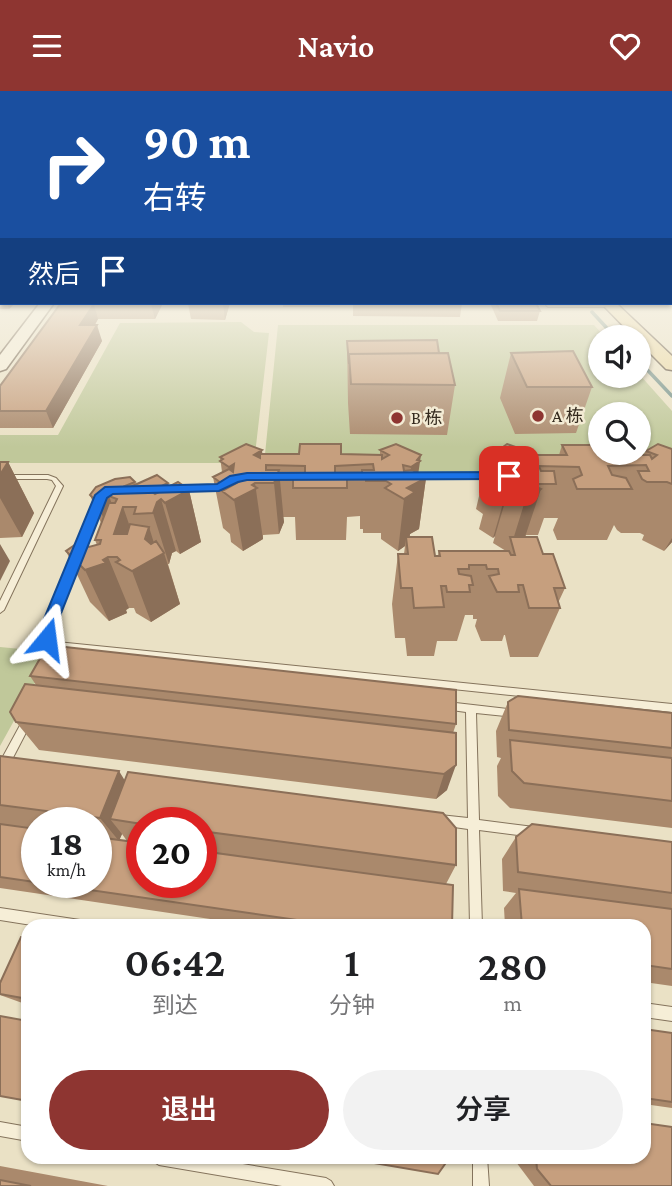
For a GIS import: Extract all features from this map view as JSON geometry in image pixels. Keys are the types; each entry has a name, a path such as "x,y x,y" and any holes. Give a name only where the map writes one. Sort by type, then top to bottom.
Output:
{"main road":[{"path":"652,345 672,365"}],"street":[{"path":"0,366 16,345"}],"lane":[{"path":"402,476 506,476"},
{"path":"0,477 48,477 60,486 0,610"},
{"path":"157,488 219,487 234,478"},
{"path":"110,490 102,495 47,631 47,639 55,645 672,708"},
{"path":"430,704 525,714"},
{"path":"471,709 475,919"},
{"path":"2,768 31,715"},
{"path":"2,768 18,766"},
{"path":"432,819 553,834"},
{"path":"0,914 33,919"},
{"path":"651,1011 672,1014"},
{"path":"0,1129 21,1133"},
{"path":"199,1164 326,1186"},
{"path":"480,1164 481,1186"}],"green space":[{"path":"108,345 268,345 254,463 0,463 0,435 58,435"},
{"path":"276,345 588,345 588,388 651,387 672,411 672,470 263,474"},
{"path":"0,647 52,652 0,746"}],"building":[{"path":"30,345 85,345 46,411 0,411 0,386"},
{"path":"347,345 438,345 439,353 349,354 349,364"},
{"path":"573,351 588,379 588,387 527,387 511,353"},
{"path":"448,353 455,385 351,384 349,354"},
{"path":"246,444 262,450 254,455 260,458 260,454 299,454 300,444 341,444 341,454 382,455 382,459 389,455 380,450 396,444 421,455 417,460 420,461 411,467 403,465 404,471 412,470 426,478 407,488 415,492 404,499 385,488 391,484 386,481 366,481 366,478 362,478 362,470 374,470 373,464 335,466 335,474 347,477 347,488 293,488 293,478 305,474 305,466 266,465 266,470 279,470 274,483 255,483 252,485 257,488 234,500 222,491 244,479 241,477 225,486 213,477 229,469 233,472 234,464 229,467 220,461 223,459 220,457"},
{"path":"507,444 527,451 521,455 529,459 528,455 567,455 562,445 588,445 588,465 646,465 608,466 612,475 626,478 632,489 577,489 573,479 582,475 579,467 539,466 541,471 554,471 556,484 537,484 534,486 541,489 525,501 508,492 524,480 519,478 508,486 492,478 503,470 509,473 507,464 502,468 488,458"},
{"path":"658,444 672,449 672,484 647,482 638,471 649,471 646,465 651,465 651,457 652,459 657,455 651,453 651,448"},
{"path":"0,462 8,462 0,475"},
{"path":"157,475 168,483 151,491 155,494 178,482 189,490 165,503 161,499 153,513 134,514 136,507 123,507 114,534 127,534 130,524 149,527 145,539 151,544 156,541 164,553 132,571 116,562 120,560 117,557 108,557 103,560 106,563 85,570 66,551 82,540 89,547 100,544 101,540 95,540 109,503 115,503 117,499 109,496 97,502 90,495 96,487 115,479 130,477 135,482 125,486 128,488"},
{"path":"406,537 432,537 435,556 440,556 439,551 509,551 511,555 515,555 510,537 537,537 543,554 553,554 565,588 554,588 560,608 529,608 523,585 518,585 519,592 497,592 489,576 499,574 498,569 487,569 486,565 469,565 469,569 458,569 459,574 471,576 473,585 469,585 470,592 447,592 446,586 441,586 444,607 414,608 412,588 401,588 398,554 408,554"},
{"path":"56,646 456,690 456,724 30,676 42,655"},
{"path":"25,684 456,733 456,765 444,774 16,722 10,712"},
{"path":"518,696 672,713 672,748 509,730 508,702"},
{"path":"510,740 672,758 672,801 524,783 512,771"},
{"path":"0,756 119,771 104,807 21,808 0,805"},
{"path":"128,772 443,813 456,828 456,865 217,833 217,807 126,807 126,822 112,819"},
{"path":"0,824 21,827 21,880 0,877"},
{"path":"532,824 672,842 672,893 518,872 516,837"},
{"path":"112,839 126,841 126,895 112,893"},
{"path":"217,853 453,885 452,919 290,919 145,898 217,898"},
{"path":"519,889 672,909 672,969 651,966 651,919 521,919"},
{"path":"21,937 21,998 0,994 0,983"},
{"path":"0,1016 21,1020 21,1100 0,1096"},
{"path":"651,1030 672,1033 672,1102 651,1099"},
{"path":"651,1124 672,1127 672,1186 551,1186 537,1169 537,1164 651,1164"},
{"path":"380,1164 445,1164 438,1174"},
{"path":"0,1180 31,1186 0,1186"}],"waterway":[{"path":"651,374 672,396"}],"place":[{"name":"A 栋","path":"538,416"},
{"name":"B 栋","path":"397,418"}],"route":[{"path":"47,639 47,631 102,495 110,490 219,487 234,478 247,477 509,476"}]}
